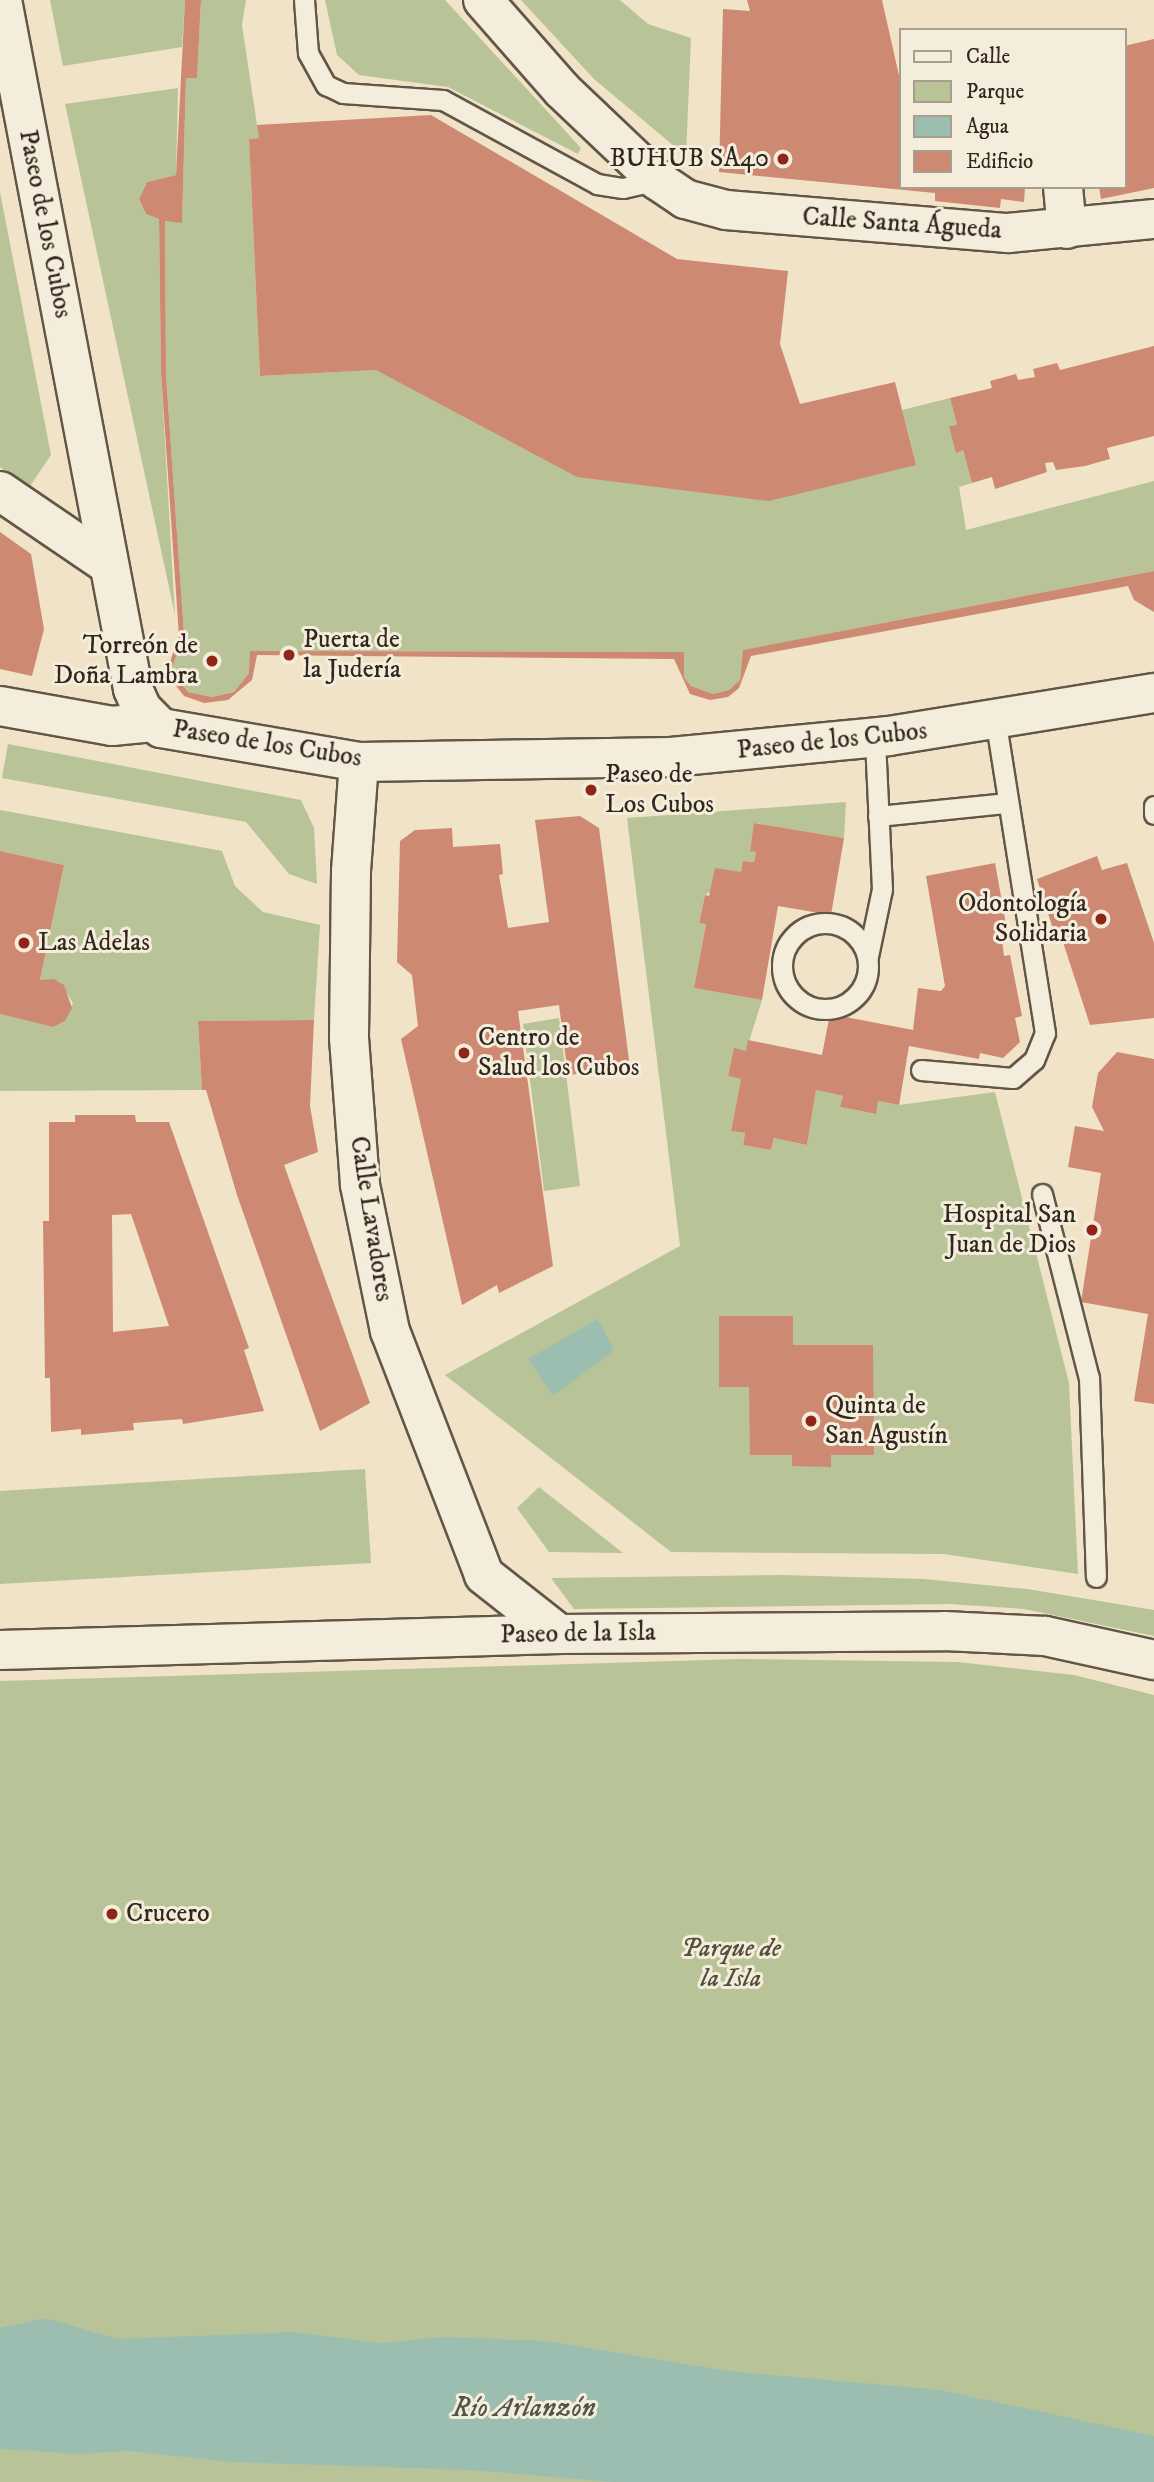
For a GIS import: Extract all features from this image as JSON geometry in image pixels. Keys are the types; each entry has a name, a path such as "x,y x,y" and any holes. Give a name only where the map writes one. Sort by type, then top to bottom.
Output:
{"street":[{"name":"Paseo de los Cubos","path":"2,0 133,689 153,722 161,729 359,762 671,757 875,738 996,722 1154,693"},
{"name":"Calle Santa Águeda","path":"483,0 562,90 657,180 685,199 726,210 1009,233 1154,219"},
{"path":"1063,189 1067,229"},
{"path":"0,491 109,565"},
{"path":"0,706 112,726 153,722"},
{"name":"Calle Lavadores","path":"359,762 351,872 349,1038 360,1185 390,1331 484,1575"},
{"path":"463,1636 484,1575 559,1634"},
{"name":"Paseo de la Isla","path":"0,1650 559,1634 957,1632 1045,1636 1154,1660"}],"lane":[{"path":"304,0 308,53 326,85 343,93 443,100 597,184 623,188 657,180"},
{"path":"921,1070 1013,1078 1034,1060 1045,1033 996,722"},
{"path":"868,956 854,932 828,922 814,923 791,938 784,950 783,979 796,998 815,1008 844,1005 865,985 868,956 882,889 875,738"},
{"path":"878,816 1007,803"},
{"path":"1154,806 1154,814"},
{"path":"1042,1194 1089,1378 1096,1577"}],"green space":[{"path":"50,0 185,0 182,47 63,66"},
{"path":"201,0 246,0 242,25 259,138 249,139 260,376 376,370 916,465 902,410 950,398 957,425 950,426 957,452 963,450 972,483 959,487 966,530 1154,481 1154,571 744,650 740,680 729,690 713,694 691,686 684,677 684,652 251,651 249,673 234,692 212,697 188,692 171,671 184,634 166,375 165,221 182,222 186,78 197,78"},
{"path":"325,0 445,0 581,148 578,154 448,87 359,75 337,55"},
{"path":"521,0 620,0 648,24 691,38 686,156 594,79"},
{"path":"178,88 176,175 147,182 139,199 146,214 159,219 161,373 175,615 65,104"},
{"path":"0,192 51,455 28,489 0,467"},
{"path":"8,744 301,800 314,828 317,884 289,874 246,822 2,778"},
{"path":"846,802 844,838 755,823 750,850 756,852 754,862 744,861 741,872 705,895 699,922 706,924 694,988 762,1000 746,1051 734,1049 728,1076 741,1079 731,1131 745,1133 743,1145 771,1150 774,1138 807,1145 816,1090 843,1096 840,1107 875,1114 878,1101 899,1105 995,1092 1069,1383 1078,1574 944,1554 671,1552 445,1375 680,1246 627,818"},
{"path":"0,810 222,851 235,886 263,912 320,925 314,1020 198,1021 202,1090 0,1091 0,1014 53,1027 65,1021 73,1003 60,982 40,980 64,865 0,851"},
{"path":"559,1018 580,1186 544,1191 523,1024"},
{"path":"365,1469 371,1563 0,1584 0,1491"},
{"path":"539,1487 623,1553 549,1552 517,1508"},
{"path":"781,1575 924,1579 1027,1589 1154,1610 1154,1636 1024,1609 949,1604 574,1609 551,1578"},
{"name":"Parque de la Isla","path":"740,1659 958,1662 1074,1675 1154,1695 1154,2482 0,2482 0,1681"}],"water":[{"path":"598,1319 614,1350 553,1396 528,1359"},
{"name":"Río Arlanzón","path":"46,2318 118,2339 294,2332 380,2343 445,2337 547,2341 729,2371 940,2390 1154,2436 1154,2482 613,2482 470,2470 232,2462 128,2451 77,2454 0,2449 0,2328"}],"building":[{"path":"185,0 201,0 197,78 186,78 182,223 165,221 166,375 184,634 171,671 188,692 212,697 234,692 249,673 250,651 684,652 684,677 691,686 713,694 729,690 740,680 743,650 1154,571 1154,612 1134,600 1128,586 751,656 739,688 728,697 710,700 690,694 674,659 257,655 252,680 228,700 204,703 184,696 166,673 179,636 161,373 159,219 146,214 139,199 147,182 176,175"},
{"path":"747,0 882,0 898,71 898,189 1025,189 1024,202 1001,199 1000,208 935,201 935,193 719,172 723,9 750,11"},
{"path":"1154,39 1154,188 1101,199 1099,189 1126,189 1126,46"},
{"path":"431,115 677,259 788,271 780,344 800,404 895,382 916,465 769,501 577,477 376,370 260,376 249,139 259,138 257,125"},
{"path":"1154,346 1154,436 1107,448 1110,459 1085,466 1056,470 1053,462 1045,463 1047,472 995,489 992,477 972,483 963,450 956,453 949,426 957,425 950,398 992,388 990,381 1016,374 1018,380 1035,377 1033,369 1057,363 1060,370"},
{"path":"0,532 31,554 44,629 32,676 0,669"},
{"name":"Centro de Salud los Cubos","path":"580,816 599,828 630,1068 568,1075 559,1005 518,1011 553,1266 499,1293 497,1285 462,1305 401,1039 418,1026 412,975 397,962 400,841 415,830 452,828 453,847 500,844 503,874 499,875 508,928 549,922 535,820"},
{"path":"754,823 844,838 831,915 778,906 762,1000 694,988 706,924 699,923 705,895 709,896 715,868 741,872 743,861 754,862 756,852 750,851"},
{"name":"Las Adelas","path":"0,851 64,865 40,980 54,979 64,985 72,1008 65,1021 53,1027 0,1014"},
{"path":"1097,856 1102,870 1127,863 1154,943 1154,1018 1090,1025 1061,936 1056,938 1037,879"},
{"path":"995,863 1006,924 1000,925 1004,956 1010,955 1022,1016 1015,1018 1020,1042 1003,1058 980,1053 979,1059 909,1046 899,1105 878,1101 876,1114 840,1107 843,1096 816,1090 807,1145 774,1138 771,1150 743,1145 745,1133 731,1131 741,1079 728,1076 734,1048 746,1051 748,1040 822,1055 830,1014 913,1030 918,988 941,991 945,986 926,876"},
{"path":"314,1020 310,1106 318,1152 284,1165 370,1403 320,1431 237,1195 206,1090 202,1090 198,1021"},
{"path":"1117,1052 1154,1059 1154,1404 1134,1401 1148,1314 1081,1302 1101,1173 1068,1167 1075,1126 1104,1131 1092,1107 1098,1073"},
{"path":"75,1115 135,1115 136,1122 169,1122 249,1348 244,1350 264,1411 183,1424 182,1419 133,1423 134,1430 81,1435 81,1429 51,1432 50,1378 45,1378 43,1221 49,1221 49,1122 75,1122","holes":["131,1214 169,1326 113,1332 112,1215"]},
{"name":"Quinta de San Agustín","path":"719,1316 793,1316 793,1345 873,1345 874,1455 831,1455 831,1467 792,1466 792,1455 750,1455 749,1387 719,1387"}],"place":[{"name":"BUHUB SA40","path":"783,159"},
{"name":"Puerta de la Judería","path":"289,655"},
{"name":"Torreón de Doña Lambra","path":"212,661"},
{"name":"Paseo de Los Cubos","path":"591,790"},
{"name":"Odontología Solidaria","path":"1101,919"},
{"name":"Las Adelas","path":"24,943"},
{"name":"Centro de Salud los Cubos","path":"464,1053"},
{"name":"Hospital San Juan de Dios","path":"1092,1230"},
{"name":"Quinta de San Agustín","path":"811,1421"},
{"name":"Crucero","path":"112,1914"}]}
